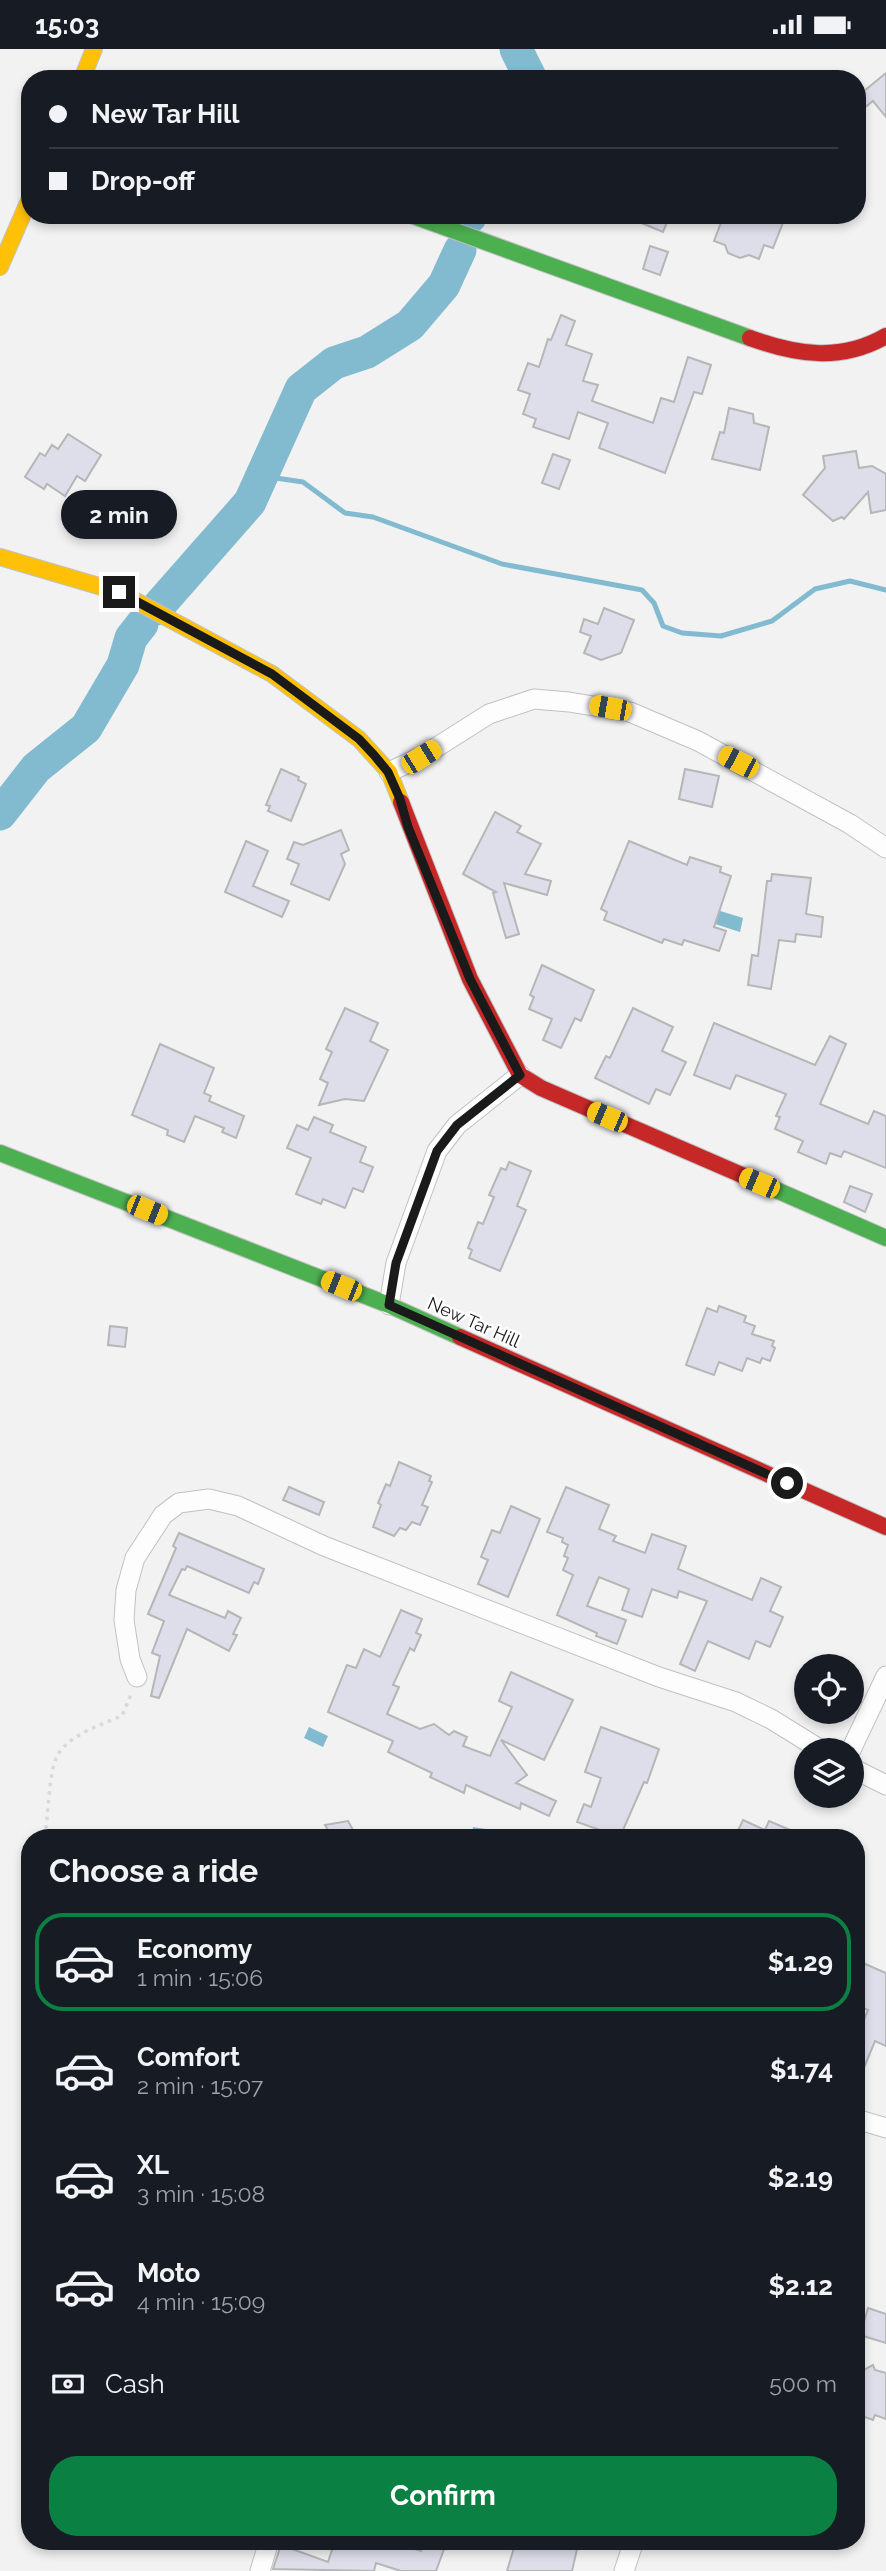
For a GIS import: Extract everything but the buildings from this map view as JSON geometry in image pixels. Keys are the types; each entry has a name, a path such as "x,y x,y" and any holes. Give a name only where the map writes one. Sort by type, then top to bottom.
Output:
{"street":[{"path":"86,70 94,49"},
{"path":"0,267 21,219"},
{"path":"436,224 801,354 840,354 861,349 886,336"},
{"path":"0,558 119,592 272,674 359,739 388,772 470,979 520,1075 541,1088 886,1238"},
{"path":"388,772 421,757 489,715 534,699 569,702 630,712 698,741 850,824 886,848"},
{"path":"389,1305 396,1263 437,1151 457,1125 520,1075"},
{"name":"New Tar Hill","path":"0,1153 389,1305 886,1527"},
{"path":"137,1677 124,1621 126,1591 135,1558 163,1515 179,1503 209,1499 239,1506 324,1546 650,1673 736,1702 802,1738"},
{"path":"857,1738 886,1676"},
{"path":"864,1773 886,1785"},
{"path":"865,2121 886,2127"},
{"path":"260,2571 266,2550"},
{"path":"624,2571 631,2550"}],"path":[{"path":"46,1829 52,1771 58,1753 91,1728 122,1716 137,1677"}],"water":[{"path":"717,910 743,918 740,932 712,923"},
{"path":"309,1727 328,1736 323,1747 304,1738"}],"waterway":[{"path":"516,49 526,70"},
{"path":"156,609 250,502 301,389 334,363 367,352 410,325 444,285 460,250"},
{"path":"262,476 303,482 345,513 373,517 502,564 642,590 654,603 663,626 682,633 721,636 772,621 815,589 850,581 886,590"},
{"path":"0,814 36,768 86,728 123,665 131,638 142,624"}],"traffic: fast":[{"path":"436,224 750,338"},
{"path":"0,1153 389,1305 460,1337"},
{"path":"751,1179 886,1238"}],"traffic: slow":[{"path":"86,70 94,49"},
{"path":"0,267 21,219"},
{"path":"0,557 119,592 272,674 359,739 389,772 401,802"}],"traffic: jam":[{"path":"750,338 802,352 836,353 852,350 886,336"},
{"path":"401,802 470,979 520,1075 541,1088 751,1179"},
{"path":"460,1337 886,1527"}],"route":[{"path":"119,592 272,674 359,739 374,755 388,772 470,979 520,1075 457,1125 437,1151 396,1263 389,1305 787,1483"}]}
